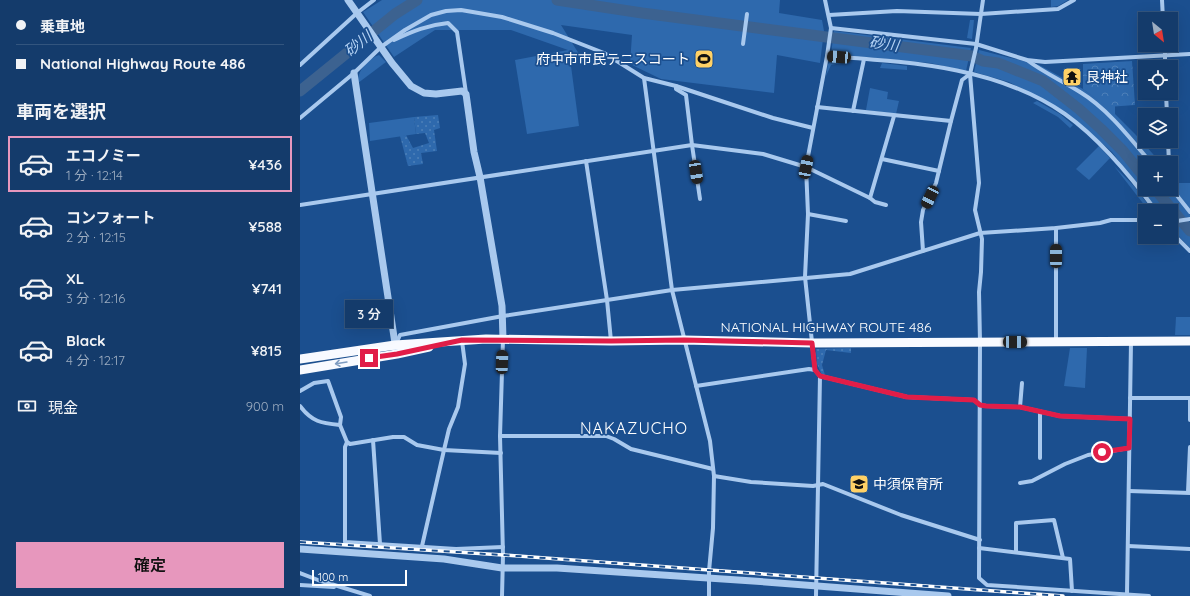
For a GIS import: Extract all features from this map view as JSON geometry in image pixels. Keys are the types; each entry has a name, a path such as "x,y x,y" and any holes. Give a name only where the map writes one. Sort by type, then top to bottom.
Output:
{"highway":[{"name":"NATIONAL HIGHWAY ROUTE 486","path":"300,358 396,349 462,340 503,339 611,341 684,340 812,343 1190,341"},
{"name":"NATIONAL HIGHWAY ROUTE 486","path":"300,370 396,349"}],"street":[{"path":"348,0 392,63 411,86 424,93 436,94 462,91 466,94"},
{"path":"300,65 357,13 374,0"},
{"path":"825,0 830,15 831,28 806,167 808,214 805,277 815,370 820,376 907,397 974,400 980,405 1020,407 1060,416 1130,419"},
{"path":"983,0 970,74 980,183 976,210 982,239 979,292 980,540 978,578 987,585 1148,596"},
{"path":"830,15 897,11 981,14 1058,9 1074,0"},
{"path":"1162,0 1163,12"},
{"path":"300,118 354,73 379,44 431,15 446,11 461,10 502,17 553,33 604,53 644,78 676,86 773,118 813,128"},
{"path":"743,44 747,14"},
{"path":"379,44 432,25 448,23 457,32 474,152 480,177 502,306 503,339 500,436 503,547 502,596"},
{"path":"831,28 976,46 1027,60 1045,62 1190,54"},
{"path":"1165,52 1165,60"},
{"path":"827,56 930,66 986,77 1010,85 1036,97 1065,114 1110,153 1151,204"},
{"path":"853,111 864,59"},
{"path":"1027,60 1039,69 1081,92 1111,117 1145,156"},
{"path":"354,73 396,349"},
{"path":"924,251 921,222 923,210 936,183 950,121 962,80 970,74"},
{"path":"644,78 672,290 710,441 714,476 713,528 709,578 710,596"},
{"path":"676,86 676,89 686,95 700,199"},
{"path":"817,107 950,121"},
{"path":"870,198 894,116"},
{"path":"300,205 692,145 763,154 806,167 870,198 875,202 886,205"},
{"path":"882,159 939,171"},
{"path":"586,161 607,300 611,341"},
{"path":"1177,196 1190,212"},
{"path":"808,214 846,221"},
{"path":"1178,221 1190,219"},
{"path":"396,349 400,335 502,316 672,290 850,274 980,233 1056,228 1100,223 1111,220 1138,220"},
{"path":"1056,228 1056,342"},
{"path":"1178,239 1190,251"},
{"path":"422,546 449,429 458,407 465,364 462,340"},
{"path":"1127,594 1131,341"},
{"path":"696,386 809,369 815,370"},
{"path":"816,596 820,376"},
{"path":"300,391 314,383 328,381 341,417 340,425 347,442 345,448 346,542 456,549 503,547"},
{"path":"1020,407 1022,383"},
{"path":"1130,398 1190,398 1190,420"},
{"path":"300,406 305,414 316,421 340,425"},
{"path":"1040,412 1040,458"},
{"path":"347,442 350,444 393,436 404,437 417,444 444,450 501,454"},
{"path":"500,436 606,436 631,449 713,469"},
{"path":"373,440 380,544"},
{"path":"1129,490 1189,492 1190,446"},
{"path":"1020,483 1032,481 1065,464 1088,455 1129,448"},
{"path":"714,476 751,482 813,486 823,484 901,515 980,540"},
{"path":"1016,552 1016,523 1054,520 1063,558"},
{"path":"1128,546 1190,549"},
{"path":"979,548 1070,559 1072,591"},
{"path":"300,550 444,559 502,568 557,568 816,586 915,595 948,596"},
{"path":"300,573 370,596"},
{"path":"300,584 336,586"}],"green space":[{"path":"382,0 780,0 779,13 822,20 824,31 820,63 777,55 774,93 661,79 630,64 632,35 561,25 579,54 569,51 579,126 527,134 515,60 568,50 511,30 435,30 394,57 363,12"},
{"path":"1051,0 1068,0 1058,6 1051,7"},
{"path":"970,20 974,20 972,39 967,38"},
{"path":"834,31 971,48 966,71 930,63 831,54"},
{"path":"979,50 1039,65 1083,89 1107,106 1115,106 1115,114 1138,137 1138,148 1148,148 1155,156 1138,156 1138,186 1112,152 1066,112 1009,82 974,72"},
{"path":"379,55 386,62 358,83 359,74 367,62"},
{"path":"839,59 852,61 831,65 826,76 828,64"},
{"path":"1132,61 1135,105 1107,107 1083,89 1083,64"},
{"path":"882,63 907,66 907,70 880,68"},
{"path":"870,88 888,92 887,99 899,101 896,114 866,110"},
{"path":"1037,101 1060,114 1073,125 1070,128 1058,117 1033,103"},
{"path":"438,115 440,128 434,130 437,151 421,153 423,164 408,166 400,136 406,135 413,148 429,143 425,133 416,134 414,117"},
{"path":"414,117 416,134 370,141 369,123"},
{"path":"1099,146 1110,158 1089,180 1076,169"},
{"path":"1114,166 1134,186 1138,191 1138,196 1142,196 1148,204 1144,204"},
{"path":"1178,183 1190,183 1190,217 1178,218 1178,204 1152,204 1146,196 1178,196"},
{"path":"1190,222 1190,248 1178,235 1178,223"},
{"path":"1176,317 1190,317 1190,335 1175,335"},
{"path":"851,348 851,353 826,350 822,365 825,375 822,375 817,364 816,349"},
{"path":"1070,348 1087,348 1085,388 1064,386"}],"waterway":[{"name":"砂川","path":"300,91 395,14 417,0"},
{"name":"砂川","path":"557,0 642,13 972,56 983,61 998,63 1043,81 1079,109 1101,129 1123,151 1138,169"},
{"name":"砂川","path":"1161,196 1190,231"}],"railway":[{"path":"300,542 503,555 1063,596"}],"place":[{"name":"府中市市民テニスコート","path":"704,59"},
{"name":"艮神社","path":"1072,77"},
{"name":"中須保育所","path":"859,484"}],"district":[{"name":"NAKAZUCHO","path":"634,428"}],"route":[{"path":"369,358 397,354 462,340 684,340 812,343 815,370 820,376 907,397 974,400 980,405 1020,407 1060,416 1130,419 1129,448 1102,452"}]}
